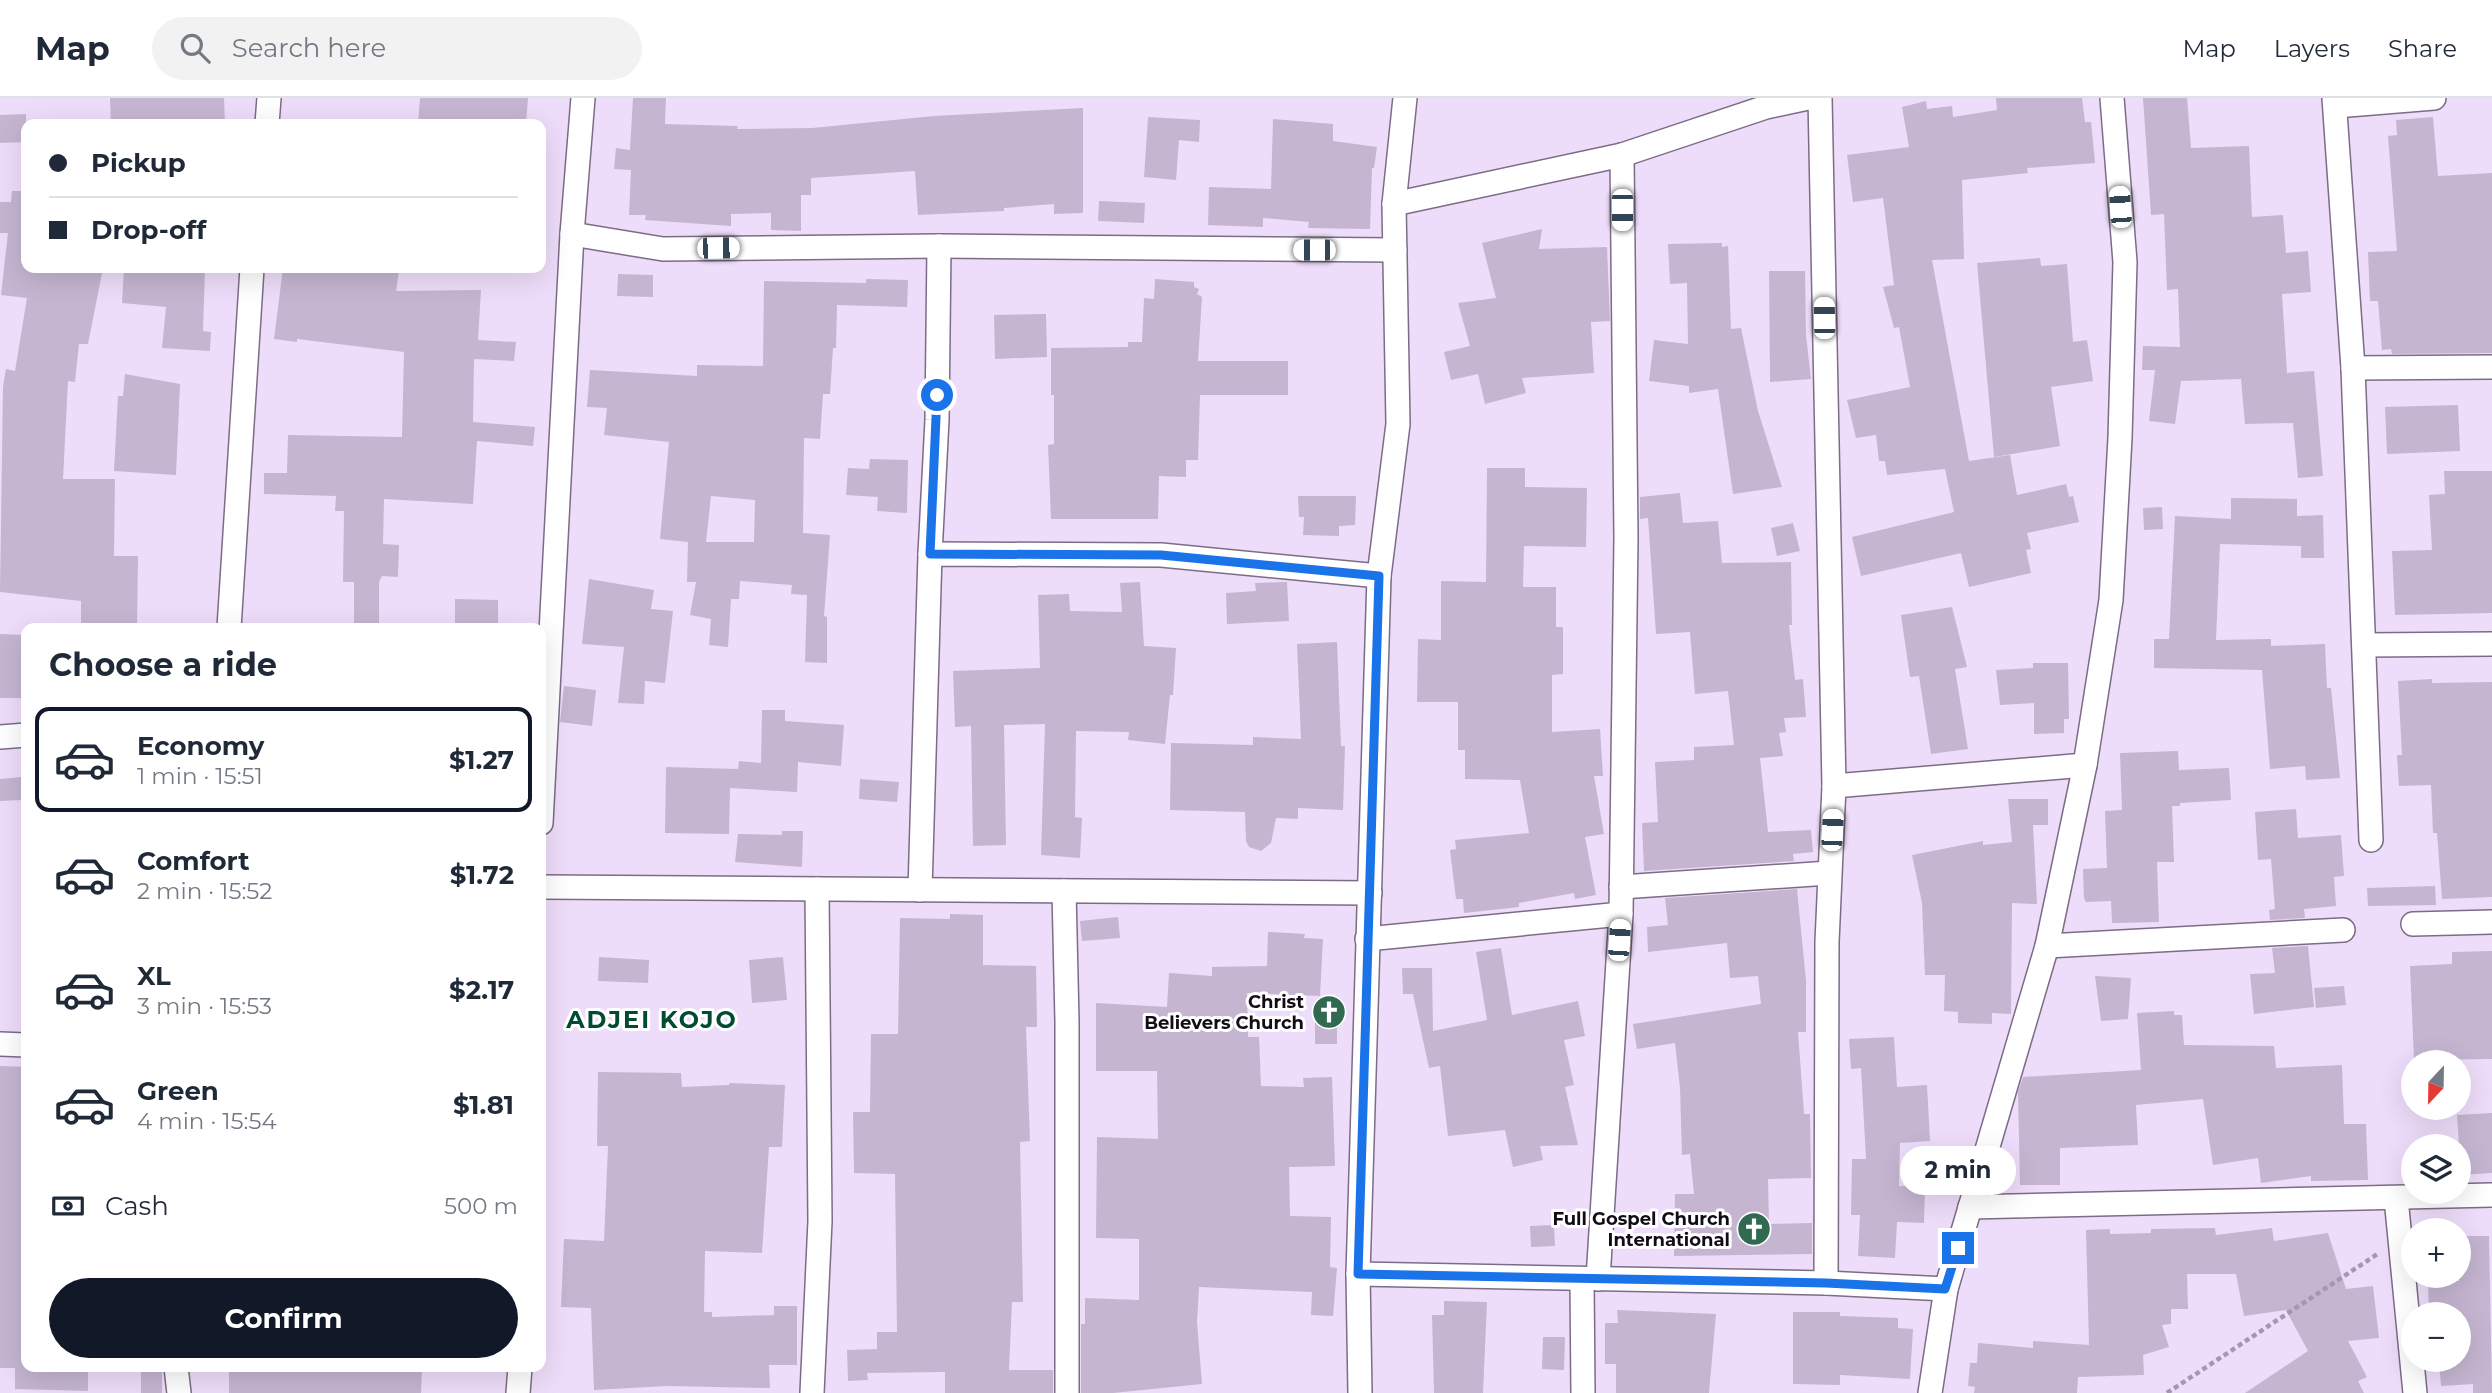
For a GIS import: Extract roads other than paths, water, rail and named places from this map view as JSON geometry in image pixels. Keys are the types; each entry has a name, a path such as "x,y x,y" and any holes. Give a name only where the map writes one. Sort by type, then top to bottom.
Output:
{"street":[{"path":"268,119 270,98"},
{"path":"546,676 572,234 583,98"},
{"path":"1360,1393 1358,1274 1379,576 1398,424 1395,204 1405,98"},
{"path":"1395,204 1622,155 1766,102 1808,98"},
{"path":"1820,98 1834,786 1829,873 1826,1283"},
{"path":"1930,1393 1945,1289 2047,946 2085,765 2111,600 2120,438 2125,262 2112,98"},
{"path":"2371,840 2353,368 2335,102 2434,98"},
{"path":"1583,1393 1621,914 1626,538 1622,155"},
{"path":"572,234 663,249 939,246 1395,250"},
{"path":"920,890 930,554 937,420 939,246"},
{"path":"229,623 252,273"},
{"path":"2353,368 2492,367"},
{"path":"930,554 1161,555 1379,576"},
{"path":"2365,645 2492,644"},
{"path":"0,737 21,735"},
{"path":"1834,786 2085,765"},
{"path":"1620,887 1829,873"},
{"path":"546,887 1370,893"},
{"path":"812,1393 820,1221 817,889"},
{"path":"1064,891 1067,1021 1067,1393"},
{"path":"1367,939 1621,914"},
{"path":"2413,924 2492,922"},
{"path":"2047,946 2343,930"},
{"path":"0,1044 21,1045"},
{"path":"1970,1207 2492,1195"},
{"path":"2396,1198 2415,1393"},
{"path":"1358,1274 1826,1283 1945,1289"},
{"path":"176,1372 178,1393"},
{"path":"518,1393 520,1372"}],"place":[{"name":"Christ Believers Church","path":"1329,1012"},
{"name":"Full Gospel Church International","path":"1754,1229"}],"district":[{"name":"ADJEI KOJO","path":"652,1020"}]}
